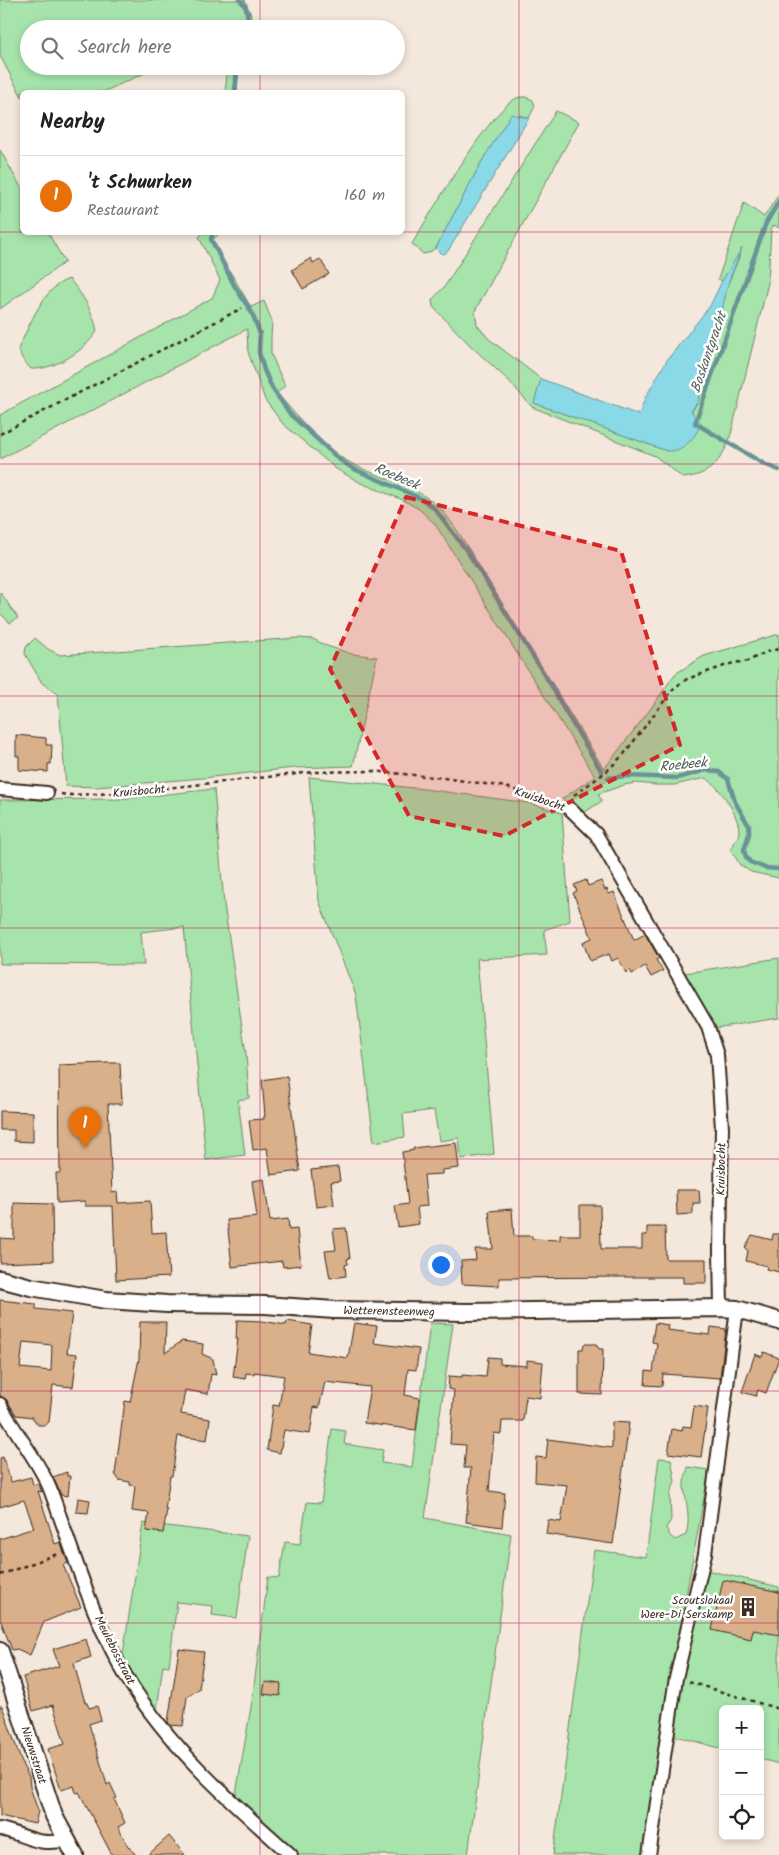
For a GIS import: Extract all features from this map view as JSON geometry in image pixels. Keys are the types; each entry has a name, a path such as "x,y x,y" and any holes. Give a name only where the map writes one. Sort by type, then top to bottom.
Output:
{"street":[{"path":"0,789 47,793"},
{"name":"Kruisbocht","path":"566,807 596,834 708,1027 717,1056 722,1128 720,1250 729,1309 704,1554 676,1678 648,1855"},
{"name":"Wetterensteenweg","path":"0,1279 31,1288 106,1300 167,1304 265,1305 334,1310 468,1312 729,1309 779,1321"},
{"name":"Meulebosstraat","path":"0,1404 49,1488 87,1595 127,1678 143,1702 199,1769 233,1804 291,1855"},
{"name":"Nieuwstraat","path":"0,1652 54,1816 75,1855"},
{"path":"0,1830 16,1833 38,1842 52,1843 66,1840"}],"path":[{"path":"0,434 242,308"},
{"path":"566,807 624,754 674,688 687,679 733,663 748,661 766,652 779,649"},
{"name":"Kruisbocht","path":"47,793 71,796 120,793 314,772 372,771 444,778 506,787 566,807"},
{"path":"0,1575 70,1549"},
{"path":"676,1678 779,1709"}],"highlighted area":[{"path":"406,497 621,551 680,745 504,836 409,816 330,669"}],"green space":[{"path":"0,0 245,0 251,15 250,20 20,20 20,75 140,75 107,90 20,90 20,93 0,56"},
{"path":"227,75 238,75 237,90 225,90"},
{"path":"525,97 533,100 535,106 529,118 519,115 482,161 436,248 423,254 412,244 461,164 506,105 517,98"},
{"path":"556,111 579,122 475,311 477,325 489,339 541,379 534,403 667,451 699,400 696,381 704,371 713,351 726,290 741,252 722,281 718,279 744,203 764,217 779,194 779,228 774,225 771,229 768,283 730,438 718,460 701,474 683,478 655,456 532,407 509,381 433,307 432,300 445,286"},
{"path":"0,150 20,185 20,235 49,235 65,262 0,309"},
{"path":"201,235 218,235 212,241 251,307 264,301 272,321 271,354 285,386 277,393 310,430 339,456 360,468 408,487 430,500 443,511 459,533 604,769 675,674 704,656 779,634 779,878 751,872 740,865 731,850 739,832 736,818 722,794 706,778 674,785 636,783 624,785 598,794 602,801 582,814 562,799 595,776 435,524 419,509 403,500 361,483 336,469 283,424 265,400 248,352 247,329 0,459 0,415 212,298 220,280 199,237"},
{"path":"69,279 87,304 97,331 85,346 68,358 49,366 31,369 23,360 18,349 38,308 45,298 60,283"},
{"path":"0,592 18,618 10,623 0,613"},
{"path":"35,638 48,649 60,655 298,638 313,639 327,646 352,654 377,657 353,766 294,768 96,787 66,786 58,694 42,683 25,654 26,647"},
{"path":"309,777 424,789 529,803 562,813 570,921 544,930 547,955 477,959 494,1154 461,1159 459,1138 439,1141 434,1110 403,1114 405,1137 374,1142 356,995 319,901"},
{"path":"214,789 224,904 246,1054 249,1098 238,1100 245,1155 206,1160 184,927 141,932 144,965 0,964 0,800 121,799"},
{"path":"779,958 779,1018 715,1028 685,973"},
{"path":"430,1323 453,1324 425,1518 511,1534 468,1855 298,1855 235,1800 252,1701 268,1577 279,1578 285,1542 300,1544 307,1502 321,1503 332,1429 346,1431 344,1444 383,1450 381,1463 412,1467"},
{"path":"659,1458 671,1459 675,1481 670,1495 671,1520 666,1528 670,1536 675,1540 686,1535 688,1511 684,1485 688,1467 709,1470 667,1699 643,1855 553,1855 594,1550 646,1557"},
{"path":"143,1523 248,1536 237,1618 212,1615 213,1606 177,1602 169,1666 163,1665 157,1710 122,1661"},
{"path":"706,1570 779,1587 779,1764 764,1760 764,1705 719,1705 719,1748 672,1735 682,1670"}],"water":[{"path":"511,114 529,118 448,251 444,254 440,253 436,248 482,161"},
{"path":"742,248 728,284 713,351 696,381 699,400 691,411 701,423 689,443 679,449 667,451 534,403 541,379 639,415 645,398 667,360 710,306 722,281"}],"building":[{"path":"311,258 313,263 320,259 329,274 303,289 292,270"},
{"path":"16,735 46,738 46,745 52,745 51,764 48,764 48,772 19,770 19,756 16,756"},
{"path":"586,880 588,886 601,881 609,894 614,892 634,940 645,934 659,958 656,960 663,971 651,977 645,966 632,974 630,970 626,973 618,958 612,961 609,954 590,961 583,942 592,938 573,893 577,891 574,885"},
{"path":"120,1063 122,1104 108,1104 112,1193 117,1192 118,1203 150,1201 152,1233 166,1232 169,1277 116,1280 113,1206 85,1206 85,1201 57,1203 56,1173 60,1173 59,1065"},
{"path":"287,1076 300,1171 271,1175 267,1148 253,1150 249,1120 264,1119 265,1116 262,1080"},
{"path":"0,1111 33,1112 33,1142 14,1141 14,1130 0,1130"},
{"path":"456,1143 459,1168 442,1170 442,1174 424,1175 427,1206 417,1207 419,1224 398,1227 395,1206 408,1204 402,1152 414,1150 413,1148"},
{"path":"338,1167 340,1181 331,1182 334,1205 316,1207 311,1170"},
{"path":"264,1179 270,1221 288,1219 289,1230 297,1229 301,1265 283,1267 282,1261 232,1267 227,1220 257,1217 252,1181"},
{"path":"676,1190 699,1190 700,1203 693,1203 693,1214 677,1215"},
{"path":"14,1203 52,1204 53,1261 0,1263 0,1238 14,1239"},
{"path":"580,1205 600,1205 601,1249 642,1249 642,1235 647,1235 647,1227 665,1227 666,1259 706,1259 706,1283 683,1283 683,1277 623,1277 499,1278 499,1286 462,1284 461,1261 476,1260 475,1249 493,1249 489,1211 512,1209 514,1236 532,1236 532,1239 560,1240 560,1235 580,1235"},
{"path":"346,1228 350,1258 347,1259 348,1264 345,1265 346,1276 330,1278 325,1251 336,1250 333,1229"},
{"path":"773,1234 779,1234 779,1272 766,1269 767,1266 746,1261 748,1251 745,1248 752,1235 772,1240"},
{"path":"0,1300 36,1304 36,1309 72,1313 67,1353 77,1354 73,1387 53,1385 49,1422 45,1425 38,1425 32,1417 16,1415 7,1400 0,1396","holes":["23,1342 52,1345 51,1371 20,1368"]},
{"path":"237,1320 262,1321 286,1325 287,1321 312,1325 308,1352 348,1358 354,1323 377,1326 374,1343 419,1349 416,1370 408,1369 405,1395 420,1398 416,1430 364,1423 370,1387 325,1382 319,1408 314,1407 310,1434 284,1430 280,1453 267,1450 273,1405 279,1406 284,1376 254,1372 254,1374 246,1373 245,1379 233,1377 238,1339 236,1339"},
{"path":"140,1322 166,1322 165,1353 182,1341 203,1344 202,1354 213,1359 216,1375 211,1374 208,1394 185,1390 181,1414 210,1419 207,1440 178,1436 172,1476 170,1476 163,1533 146,1531 149,1513 132,1511 135,1486 130,1485 130,1482 119,1480 115,1474 125,1401 130,1402 139,1359"},
{"path":"655,1323 668,1325 667,1330 710,1335 711,1327 726,1329 720,1378 663,1374 662,1386 645,1385 646,1371 653,1372 657,1343 652,1342"},
{"path":"584,1344 596,1344 599,1349 603,1349 602,1395 579,1394 579,1349 583,1349"},
{"path":"764,1352 779,1358 766,1393 758,1390 756,1396 742,1392 755,1354 762,1357"},
{"path":"488,1357 500,1358 500,1364 527,1366 527,1360 543,1362 540,1398 526,1396 523,1421 502,1421 501,1434 494,1433 489,1491 505,1493 502,1527 466,1522 471,1468 464,1468 466,1445 450,1444 454,1390 448,1389 449,1376 486,1377"},
{"path":"694,1406 708,1408 701,1457 668,1453 672,1429 682,1431 683,1426 691,1427"},
{"path":"612,1422 629,1423 613,1544 546,1534 548,1520 561,1522 567,1485 535,1482 536,1457 546,1458 548,1439 612,1448"},
{"path":"3,1457 11,1482 31,1477 33,1485 38,1483 42,1492 38,1491 55,1544 60,1542 68,1563 63,1565 81,1607 44,1622 30,1655 17,1649 12,1650 0,1619 0,1539 34,1528 24,1500 0,1507 0,1458"},
{"path":"67,1472 67,1476 70,1476 68,1496 61,1495 53,1477"},
{"path":"78,1498 90,1500 88,1513 76,1512"},
{"name":"Scoutslokaal Were-Di Serskamp","path":"723,1580 779,1592 779,1635 753,1630 751,1639 712,1630"},
{"path":"86,1639 91,1657 74,1663 85,1702 89,1708 97,1706 101,1720 89,1724 107,1785 110,1783 117,1798 114,1799 125,1823 118,1827 128,1846 136,1855 112,1855 79,1792 76,1793 74,1786 61,1790 48,1749 65,1744 53,1705 33,1711 23,1677 59,1666 53,1649"},
{"path":"179,1649 204,1652 199,1689 187,1697 183,1726 170,1725 168,1722"},
{"path":"265,1682 281,1684 280,1696 263,1694"},
{"path":"0,1706 2,1706 23,1766 29,1777 30,1787 38,1811 35,1824 0,1816"},
{"path":"169,1836 185,1855 148,1855"}],"waterway":[{"name":"Roebeek","path":"240,0 245,6 247,20"},
{"name":"Roebeek","path":"235,90 236,75"},
{"name":"Boskantgracht","path":"779,201 766,223 695,423 764,464 779,470"},
{"name":"Roebeek","path":"212,235 211,239 234,285 252,313 260,334 259,352 264,370 272,388 290,414 340,460 352,468 422,499 435,509 469,554 553,688 602,772"},
{"name":"Roebeek","path":"608,778 626,776 678,778 706,770 719,772 728,779 735,802 749,826 749,834 744,850 746,857 750,862 765,868 779,869"}],"place":[{"name":"'t Schuurken","path":"85,1148"},
{"name":"Scoutslokaal Were-Di Serskamp","path":"748,1607"}]}
